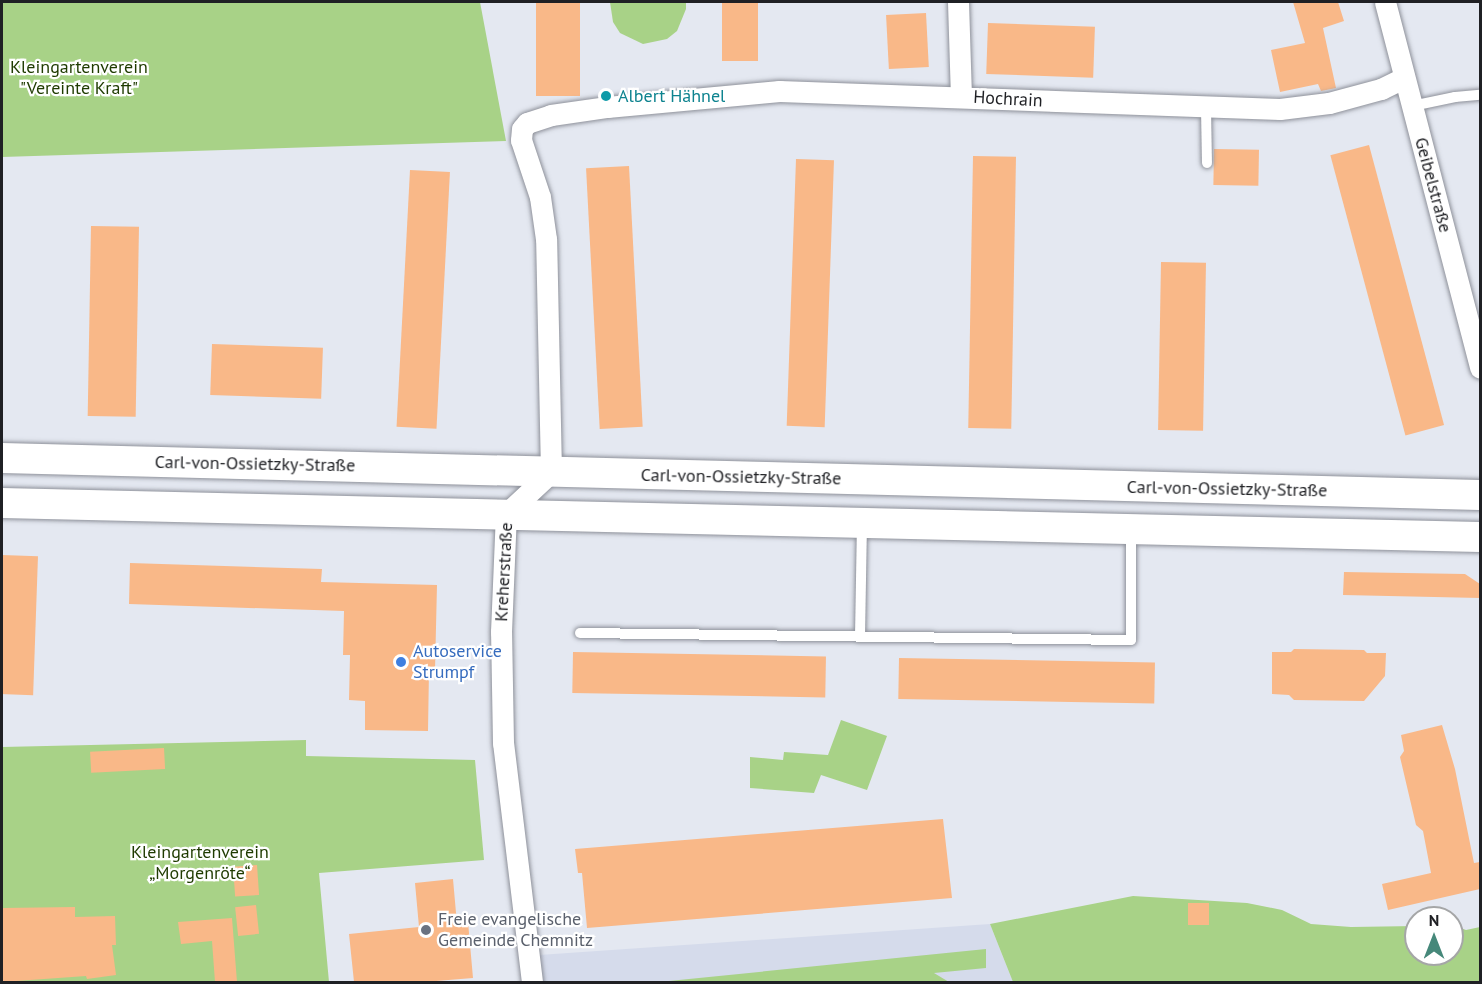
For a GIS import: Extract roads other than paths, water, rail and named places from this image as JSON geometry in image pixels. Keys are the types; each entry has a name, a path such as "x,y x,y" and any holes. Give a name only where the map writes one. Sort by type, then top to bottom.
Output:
{"street":[{"path":"958,2 961,97"},
{"name":"Geibelstraße","path":"1385,2 1480,368"},
{"name":"Hochrain","path":"551,472 546,238 540,197 524,152 522,129 537,118 607,107 779,91 1261,110 1300,108 1381,89 1404,78"},
{"name":"Carl-von-Ossietzky-Straße","path":"2,458 1480,495"},
{"name":"Kreherstraße","path":"532,982 503,742 501,632 506,514 551,472"},
{"path":"2,502 1480,537"}],"lane":[{"path":"1412,106 1455,97 1480,95"},
{"path":"1206,108 1207,163"},
{"path":"860,637 862,522"},
{"path":"580,633 1131,640 1131,528"}],"place":[{"name":"Albert Hähnel","path":"606,96"},
{"name":"Autoservice Strumpf","path":"401,662"},
{"name":"Freie evangelische Gemeinde Chemnitz","path":"426,930"}],"park label":[{"name":"Kleingartenverein \"Vereinte Kraft\"","path":"79,78"},
{"name":"Kleingartenverein „Morgenröte“","path":"200,863"}]}
